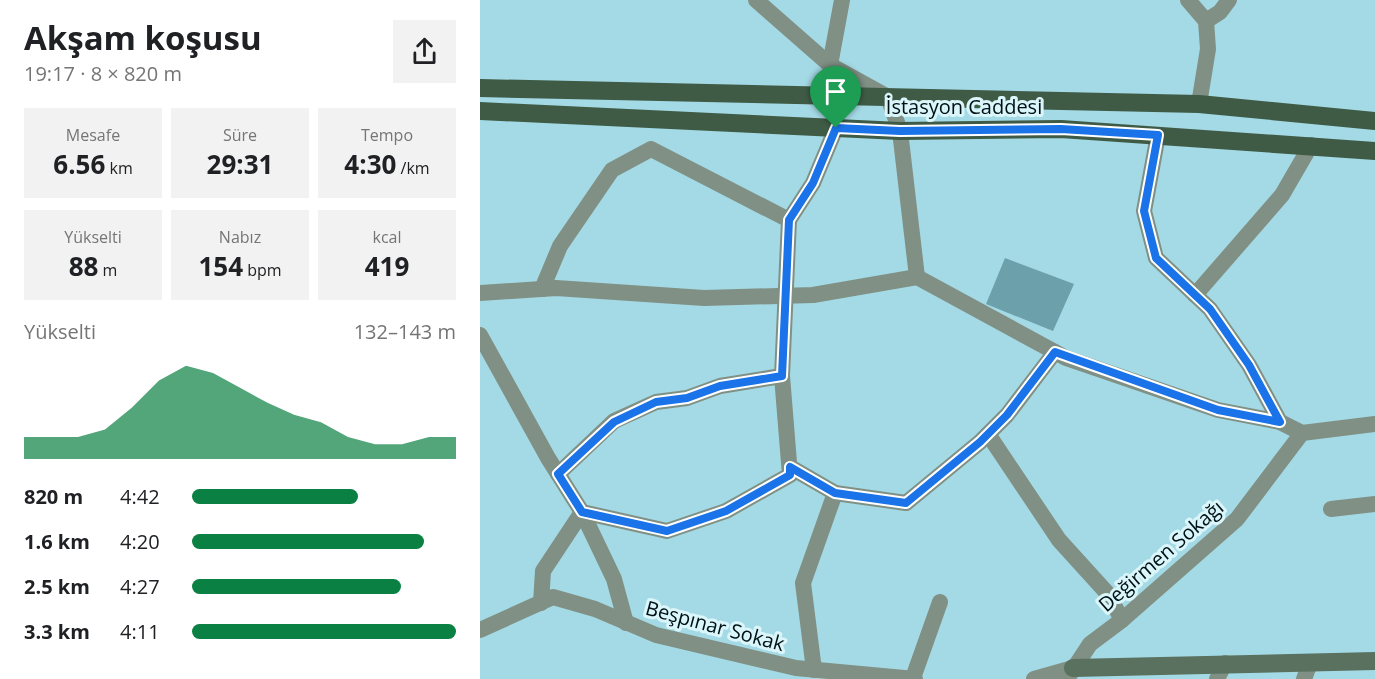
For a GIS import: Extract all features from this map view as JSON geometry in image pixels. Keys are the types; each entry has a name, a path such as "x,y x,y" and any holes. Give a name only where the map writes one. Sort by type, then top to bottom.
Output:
{"main road":[{"name":"İstasyon Caddesi","path":"480,88 1199,104 1375,121"},
{"name":"İstasyon Caddesi","path":"480,111 900,131 1061,129 1375,151"}],"street":[{"path":"756,0 830,65 888,97 900,131 917,277"},
{"path":"830,65 842,0"},
{"path":"1188,0 1206,21 1208,49 1199,104"},
{"path":"1206,21 1220,12 1229,0"},
{"path":"582,512 667,531 726,511 790,475 782,376 789,220 813,183 836,128"},
{"path":"1158,135 1144,211 1156,258 1210,309 1249,365 1280,422"},
{"path":"1195,295 1282,195 1311,145"},
{"path":"542,289 560,246 612,170 651,149 789,220"},
{"path":"480,293 542,289 704,298 787,296 813,295 917,277 1055,352 1218,410 1280,422 1302,433 1375,424"},
{"path":"480,335 558,474 582,512 614,579 626,623"},
{"path":"790,467 835,493 906,503 988,434 1007,415 1055,352"},
{"path":"558,474 614,422 656,402 687,398 720,386 782,376"},
{"name":"Değirmen Sokağı","path":"1070,673 1090,644 1122,620 1237,519 1302,433"},
{"path":"988,434 1059,540 1108,594 1122,620"},
{"path":"813,670 803,583 835,493"},
{"path":"1331,509 1375,504"},
{"path":"541,603 543,571 582,512"},
{"name":"Beşpınar Sokak","path":"480,630 553,597 595,609 656,635 796,668 914,678"},
{"path":"914,678 940,602"},
{"path":"1034,679 1070,673 1307,671 1375,661"}],"building":[{"path":"1005,258 1074,284 1053,331 986,304"}],"route":[{"path":"836,128 900,131 1061,129 1158,135 1144,211 1156,258 1210,309 1249,365 1280,422 1218,410 1066,358 1055,352 1007,415 980,442 906,503 835,493 790,467 790,475 726,511 667,531 582,512 558,474 614,422 656,402 687,398 720,386 782,376 789,220 813,183 836,128"}]}
